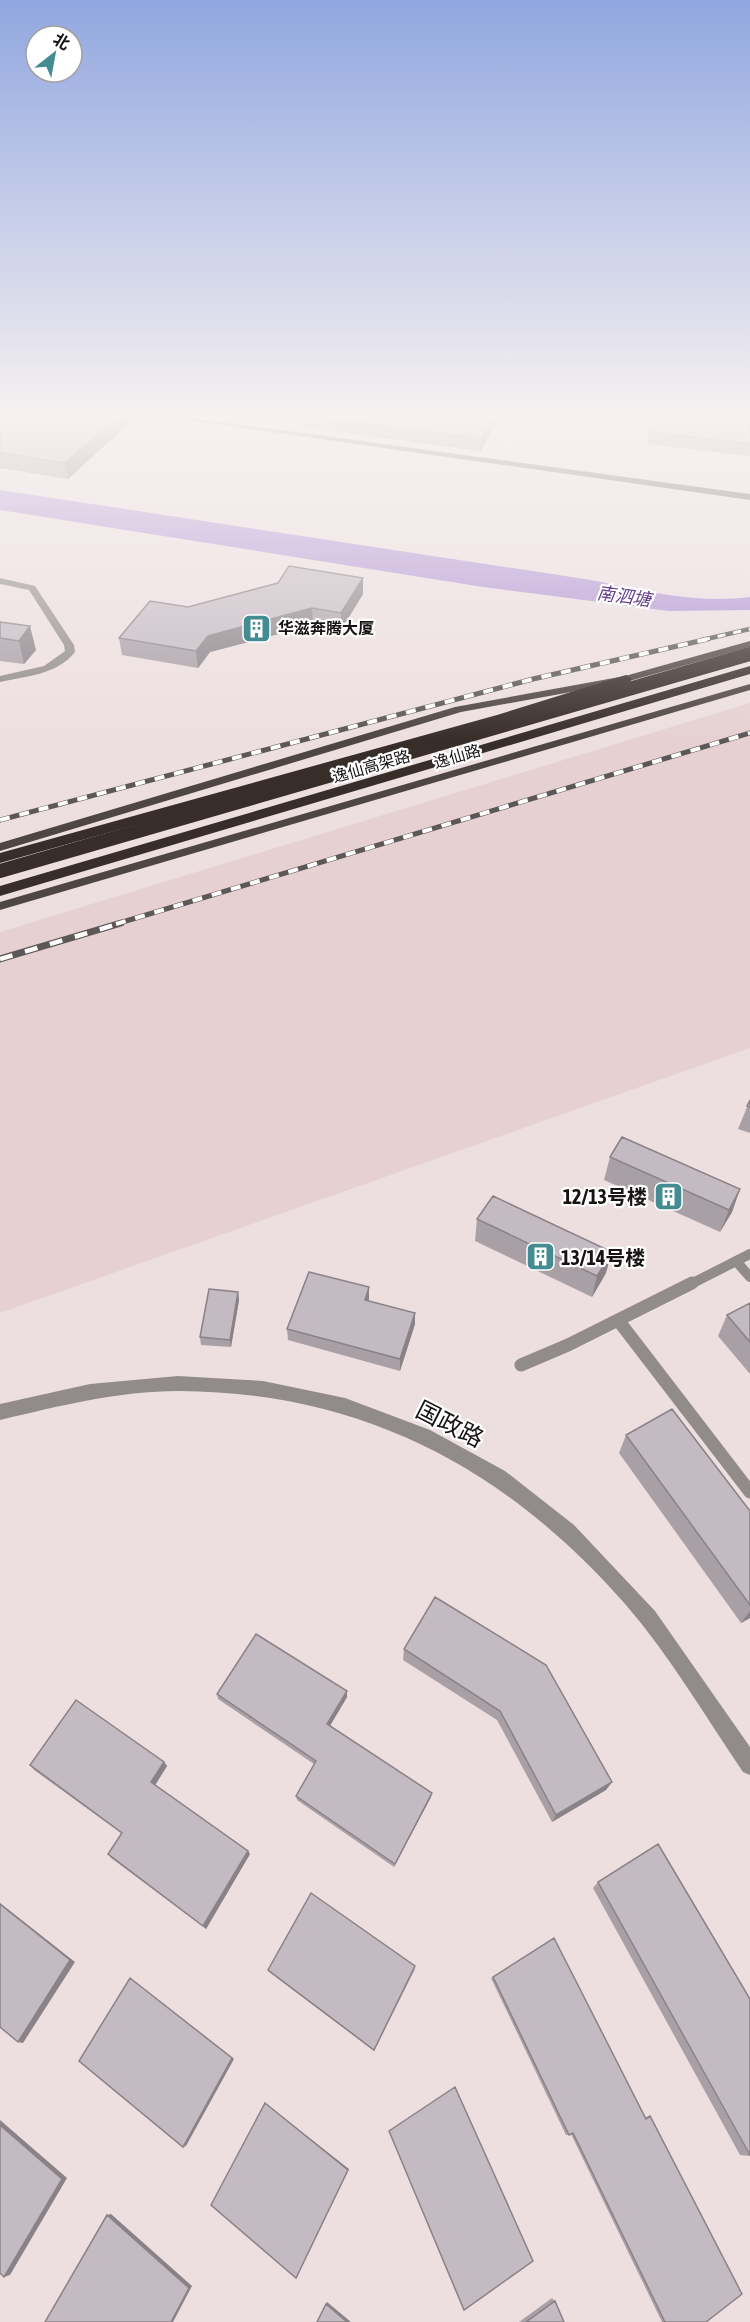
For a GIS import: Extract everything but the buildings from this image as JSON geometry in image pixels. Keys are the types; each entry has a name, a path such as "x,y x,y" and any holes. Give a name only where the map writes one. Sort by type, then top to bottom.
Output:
{"highway":[{"name":"逸仙高架路","path":"0,872 750,654"},
{"name":"逸仙高架路","path":"0,891 750,670"},
{"path":"0,858 502,718 626,679"}],"main road":[{"name":"逸仙路","path":"0,847 459,709 626,679 750,644"},
{"name":"逸仙路","path":"0,872 518,726 626,679"},
{"name":"逸仙路","path":"0,906 750,687"}],"street":[{"path":"0,581 32,588 69,645 70,652 65,659 50,667 0,679"},
{"name":"国政路","path":"0,1412 43,1399 96,1389 150,1383 205,1382 261,1387 320,1398 377,1415 432,1438 485,1469 534,1503 583,1546 632,1598 676,1656 750,1765"}],"lane":[{"path":"520,1365 618,1320 750,1254"},
{"path":"736,1261 750,1277"},
{"path":"618,1320 750,1492"}],"shaded area":[{"path":"750,703 750,1048 0,1313 0,932"}],"water":[{"name":"南泗塘","path":"90,524 226,524 591,580 690,598 750,597 750,610 669,611 483,587"}],"railway":[{"path":"702,640 750,629"},
{"path":"0,820 533,679 708,639"},
{"path":"116,924 750,733"},
{"path":"0,959 121,923"}],"place":[{"name":"华滋奔腾大厦","path":"257,628"},
{"name":"12/13号楼","path":"668,1196"},
{"name":"13/14号楼","path":"540,1257"}]}
